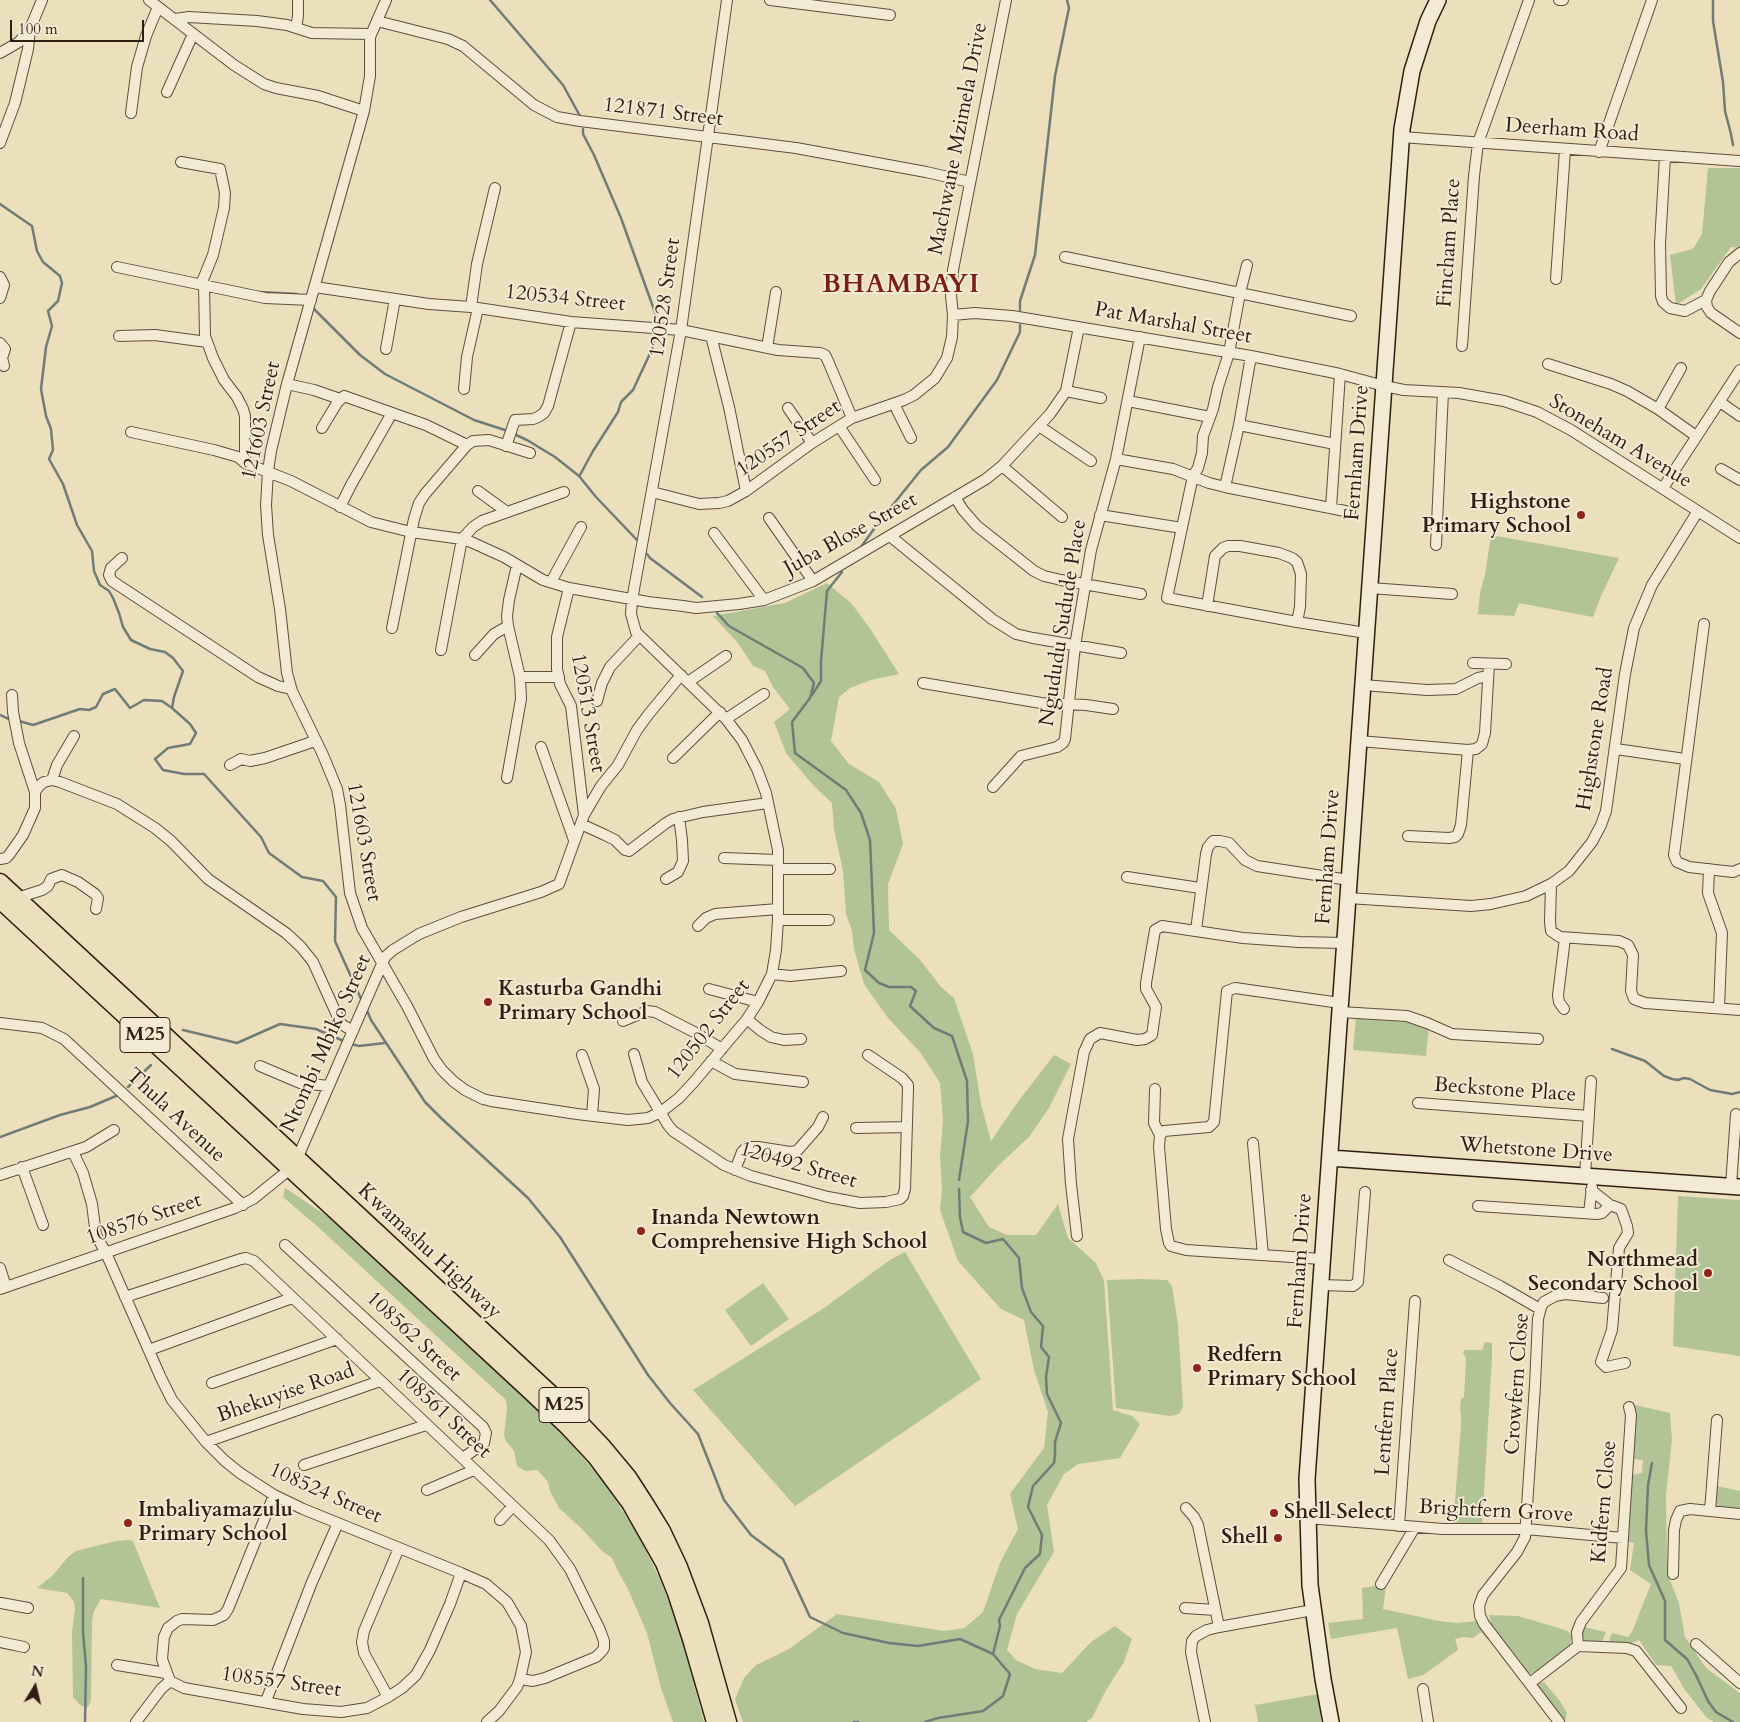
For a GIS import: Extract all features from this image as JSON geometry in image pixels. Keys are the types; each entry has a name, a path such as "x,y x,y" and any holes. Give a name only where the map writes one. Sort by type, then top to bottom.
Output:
{"main road":[{"name":"Kwamashu Highway","path":"0,882 7,900 294,1164 588,1429 628,1477 662,1531 689,1591 728,1722"},
{"name":"Kwamashu Highway","path":"294,1164 568,1427 596,1457 616,1483 644,1526 664,1563 691,1639 715,1722"}],"street":[{"path":"0,143 15,103 28,49 30,29 42,0"},
{"path":"149,0 234,65 264,84 318,96 364,110"},
{"path":"296,28 298,0"},
{"name":"121603 Street","path":"382,962 362,928 352,902 348,882 340,805 336,789 323,755 291,689 284,657 280,609 268,535 266,505 268,471 287,384 364,110 370,76 369,45 371,34 386,0"},
{"name":"120528 Street","path":"632,600 681,330 727,0"},
{"path":"770,0 890,15"},
{"name":"Machwane Mzimela Drive","path":"953,315 951,296 953,270 1006,0"},
{"name":"Fernham Drive","path":"1331,1722 1310,1585 1307,1479 1401,137 1406,97 1412,71 1428,21 1438,0"},
{"name":"Fincham Place","path":"1462,346 1478,144 1529,0"},
{"path":"1600,152 1652,0"},
{"path":"131,113 138,67 146,36 158,8"},
{"path":"175,19 189,17 274,22 312,33 371,34"},
{"name":"121871 Street","path":"376,21 448,40 463,46 534,105 557,117 796,148 970,182"},
{"path":"0,53 19,42 30,29"},
{"path":"167,92 194,34"},
{"name":"Deerham Road","path":"1401,137 1478,144 1740,161"},
{"path":"1556,279 1565,150"},
{"path":"1666,157 1660,244 1662,302 1670,308 1685,311 1706,300 1729,262 1740,253"},
{"path":"181,162 220,169 224,185 224,208 213,255 202,282 204,286 206,342 224,380 237,397 243,409 245,416 245,463"},
{"path":"464,389 474,308 477,264 495,188"},
{"path":"1065,257 1351,316"},
{"path":"1247,265 1240,292 1230,353 1203,436 1201,460 1193,476 1167,598 1366,633"},
{"path":"117,268 265,298 311,300"},
{"path":"0,277 4,285 0,298"},
{"name":"120534 Street","path":"315,287 570,322 681,330 767,348 820,353 825,355 852,418"},
{"path":"767,348 776,292"},
{"path":"386,349 395,299"},
{"path":"1706,300 1711,313 1740,333"},
{"name":"Pat Marshal Street","path":"953,315 990,313 1140,337 1251,356 1340,374 1384,386"},
{"name":"120557 Street","path":"652,492 684,501 710,504 728,501 746,491 812,443 852,418 914,395 935,378 947,358 952,337 953,315"},
{"path":"507,442 514,423 538,417 544,413 548,406 570,322"},
{"name":"Juba Blose Street","path":"131,432 238,457 245,463 291,481 371,522 411,532 462,540 486,548 551,582 569,588 632,600 696,608 739,604 764,600 813,581 986,479 1002,466 1058,404 1066,391 1079,327"},
{"path":"119,336 155,335 206,342"},
{"path":"711,336 729,407 746,491"},
{"name":"Ngududu Sudude Place","path":"993,787 1020,756 1052,750 1063,743 1066,735 1068,705 1091,550 1116,459 1140,337"},
{"path":"0,343 5,349 2,358 4,366"},
{"path":"1225,487 1239,425 1251,356"},
{"path":"1548,364 1617,386 1658,409 1696,436"},
{"path":"1658,409 1681,368"},
{"path":"1663,488 1740,370"},
{"path":"1331,508 1340,374"},
{"path":"287,384 322,392 340,399"},
{"name":"Stoneham Avenue","path":"1384,386 1404,390 1487,397 1537,412 1571,430 1740,538"},
{"path":"1066,391 1101,398"},
{"path":"1436,545 1443,392"},
{"path":"322,428 340,399 344,396 448,435 467,445"},
{"path":"1128,401 1210,417"},
{"path":"1720,402 1740,416"},
{"path":"894,404 912,438"},
{"path":"788,408 812,443"},
{"path":"340,507 351,484 392,413"},
{"path":"1239,425 1335,444"},
{"path":"839,426 875,480"},
{"path":"1039,426 1091,461"},
{"path":"392,628 411,532 419,504 437,480 467,445 473,442 483,440 507,442 530,453"},
{"path":"1116,459 1173,469 1225,487 1350,512"},
{"path":"1002,466 1062,516"},
{"path":"1721,468 1740,480"},
{"path":"478,491 507,512"},
{"path":"441,650 462,540 477,524 564,492"},
{"path":"955,497 977,526 1034,571 1053,578 1141,594"},
{"name":"Highstone Road","path":"1348,898 1471,906 1491,904 1526,896 1551,884 1569,871 1580,859 1601,825 1606,811 1625,674 1634,628 1652,585 1698,511"},
{"path":"1100,515 1182,528"},
{"path":"769,518 813,581"},
{"path":"551,582 581,527"},
{"path":"714,532 764,600"},
{"path":"890,536 1005,628 1016,634 1121,653"},
{"path":"1208,606 1215,556 1223,548 1240,546 1279,553 1287,555 1296,562 1301,574 1301,593 1297,622"},
{"path":"122,558 111,568 109,575 112,581 251,673 268,682 291,689"},
{"path":"507,778 522,698 520,677 508,626 509,600 517,565"},
{"name":"120513 Street","path":"569,588 557,637 559,677 560,684 571,706 582,820"},
{"path":"1370,588 1452,594"},
{"name":"120502 Street","path":"382,962 434,1058 452,1081 465,1090 491,1101 592,1116 639,1120 648,1118 662,1112 679,1098 747,1019 772,974 776,950 778,864 776,835 768,803 757,769 742,740 723,716 636,632 632,622 632,600"},
{"path":"1704,624 1675,859 1682,865 1733,872 1740,869"},
{"path":"475,655 494,634 508,626"},
{"path":"597,701 602,683 610,667 639,636"},
{"path":"574,840 582,820 601,786 618,766 637,730 684,679 726,656"},
{"path":"1473,663 1506,664"},
{"path":"1359,741 1468,750 1476,749 1482,744 1484,733 1489,664"},
{"path":"1363,685 1427,690 1456,690 1478,678 1488,676"},
{"path":"520,677 559,677"},
{"path":"923,683 1040,703 1086,705 1113,709"},
{"path":"674,758 723,716 764,694"},
{"path":"0,859 6,858 9,855 30,821 34,808 35,792 22,756 14,718 12,695"},
{"path":"52,780 57,765 74,736"},
{"path":"230,765 242,759 265,758 315,741"},
{"path":"541,747 574,840"},
{"path":"1616,749 1686,759"},
{"path":"1408,836 1448,838 1458,834 1461,825 1468,750"},
{"path":"35,792 39,786 52,780 117,804 155,828 171,841 208,879 286,933 302,947 313,962 341,1024 353,1030"},
{"path":"582,820 615,840 624,850 629,851 666,823 679,817 768,803"},
{"path":"666,879 678,872 683,861 679,817"},
{"name":"Ntombi Mbiko Street","path":"294,1164 382,962 393,950 419,934 461,917 535,894 560,884 574,840"},
{"path":"1196,930 1200,888 1208,847 1220,840 1230,843 1246,860 1257,866 1349,880"},
{"path":"724,858 830,869"},
{"path":"1709,869 1708,893 1722,933 1719,1008"},
{"path":"7,900 42,890 48,886 51,879 62,875 78,882 96,894 98,898 96,909"},
{"path":"1126,877 1200,888"},
{"path":"1551,884 1550,927 1556,934 1566,938 1620,941 1628,945 1633,955 1632,996 1637,1001 1653,1004 1740,1010"},
{"path":"698,926 706,918 715,914 778,915 829,920"},
{"path":"1077,1236 1068,1139 1087,1045 1094,1036 1100,1033 1138,1040 1152,1035 1156,1007 1149,996 1146,983 1155,930 1162,926 1243,938 1345,943"},
{"path":"1564,1010 1559,1002 1558,995 1566,938"},
{"path":"772,974 790,976 841,971"},
{"path":"1160,1135 1164,1131 1169,1130 1209,1127 1214,1122 1227,991 1235,988 1340,1007 1407,1016 1452,1034 1538,1039"},
{"path":"709,990 758,1002"},
{"path":"623,1021 646,1012 655,1012 722,1049"},
{"path":"747,1019 771,1037 784,1040 801,1039"},
{"name":"Thula Avenue","path":"0,1023 42,1028 64,1039 243,1205"},
{"name":"120492 Street","path":"634,1054 642,1082 673,1131 735,1170 860,1203 895,1200 903,1196 905,1189 908,1085 902,1078 868,1055"},
{"path":"582,1055 594,1089 592,1116"},
{"path":"711,1061 735,1074 803,1082"},
{"path":"260,1066 300,1083 329,1086"},
{"name":"Beckstone Place","path":"1589,1213 1591,1081"},
{"path":"1155,1089 1154,1123 1160,1135 1159,1147 1166,1229 1171,1246 1186,1250 1322,1260"},
{"name":"Beckstone Place","path":"1418,1103 1589,1116"},
{"path":"1735,1187 1736,1114"},
{"path":"735,1170 742,1152 747,1147 790,1152 797,1151 818,1128 823,1117"},
{"path":"856,1128 907,1128"},
{"path":"0,1175 96,1143 114,1130"},
{"path":"1253,1143 1264,1255"},
{"name":"108524 Street","path":"73,1152 92,1204 96,1235 106,1253 172,1400 217,1454 240,1473 274,1495 486,1584 507,1602 521,1626 526,1652 520,1679 509,1699 488,1722"},
{"name":"Whetstone Drive","path":"1330,1158 1590,1181 1735,1187"},
{"name":"108576 Street","path":"3,1288 243,1205 264,1191 294,1164"},
{"path":"22,1167 43,1225"},
{"path":"1590,1181 1610,1205 1623,1211 1628,1233 1619,1248 1612,1330 1601,1362 1606,1367 1625,1364"},
{"path":"1321,1285 1353,1286 1358,1282 1366,1192"},
{"path":"1478,1206 1602,1213 1610,1205"},
{"name":"108562 Street","path":"285,1245 483,1427 486,1433 484,1442 463,1458"},
{"name":"108561 Street","path":"125,1297 246,1258 254,1261 549,1540 562,1556 600,1630 604,1641 602,1651 596,1656 545,1678 533,1681 520,1679"},
{"path":"1449,1260 1498,1284 1540,1310"},
{"path":"0,1268 3,1288"},
{"name":"Crowfern Close","path":"1559,1722 1484,1624 1479,1611 1483,1595 1517,1552 1523,1541 1526,1529 1540,1310 1544,1302 1555,1296 1565,1294 1602,1298"},
{"path":"149,1350 292,1298"},
{"name":"Lentfern Place","path":"1399,1526 1415,1300"},
{"path":"212,1383 337,1339"},
{"name":"Bhekuyise Road","path":"206,1442 380,1381"},
{"name":"Kidfern Close","path":"1578,1646 1577,1632 1582,1622 1620,1571 1623,1560 1632,1415 1629,1407"},
{"path":"1710,1511 1716,1420"},
{"path":"304,1465 426,1425"},
{"path":"427,1490 474,1470"},
{"path":"136,1722 168,1677 163,1664 162,1653 164,1637 168,1628 182,1619 213,1620 219,1618 228,1609 274,1495"},
{"path":"500,1520 513,1506"},
{"path":"1186,1508 1198,1525 1218,1627"},
{"path":"1673,1574 1674,1530 1678,1514 1685,1509 1740,1514"},
{"name":"Brightfern Grove","path":"1307,1518 1415,1527 1526,1529 1623,1538"},
{"path":"266,1701 312,1582 338,1523"},
{"path":"1381,1584 1415,1527"},
{"path":"388,1697 364,1654 362,1642 364,1631 399,1548"},
{"name":"108557 Street","path":"117,1665 168,1677 184,1688 303,1709 341,1712 367,1708 388,1697 409,1682 423,1664 450,1604 461,1573"},
{"path":"0,1605 28,1608"},
{"path":"1185,1608 1215,1610"},
{"path":"1205,1722 1191,1647 1192,1641 1200,1633 1218,1627 1313,1610"},
{"path":"0,1642 24,1647"},
{"path":"1696,1644 1740,1683"},
{"path":"1530,1683 1578,1646 1627,1648 1636,1650 1680,1708"},
{"path":"1423,1689 1428,1722"}],"green space":[{"path":"1708,168 1740,168 1740,248 1731,247 1701,289 1676,305 1670,255 1693,249 1702,234"},
{"path":"1491,535 1619,558 1593,617 1519,603 1514,616 1478,614"},
{"path":"827,583 851,603 899,674 871,680 850,688 839,697 831,741 849,764 879,782 896,809 903,844 888,884 889,930 921,961 941,987 954,998 973,1054 981,1104 991,1141 1054,1055 1071,1064 1049,1108 1029,1137 1000,1164 970,1197 989,1227 1007,1235 1036,1235 1058,1204 1068,1238 1096,1263 1104,1281 1113,1410 1132,1416 1140,1424 1120,1458 1078,1464 1064,1474 1047,1505 1054,1552 1017,1614 1007,1650 1016,1660 1035,1669 1062,1673 1091,1642 1115,1626 1132,1639 1124,1662 1105,1692 1092,1718 1086,1722 743,1722 735,1699 744,1678 756,1665 789,1649 837,1614 944,1631 965,1628 983,1612 1000,1563 1018,1529 1010,1494 1044,1448 1048,1412 1034,1370 1024,1320 1001,1309 958,1261 940,1210 942,1188 940,1156 943,1120 940,1083 920,1052 888,1018 864,984 854,949 852,931 846,914 843,871 834,829 832,803 813,785 786,753 774,722 790,709 773,687 765,671 753,666 738,643 713,616 785,603"},
{"path":"1356,1018 1429,1024 1426,1056 1353,1050"},
{"path":"285,1188 333,1220 564,1435 596,1473 638,1535 661,1581 679,1629 704,1722 673,1722 661,1688 647,1633 612,1558 602,1551 559,1508 550,1491 548,1482 537,1470 525,1471 517,1466 514,1451 504,1435 507,1409 506,1400 283,1197"},
{"name":"Northmead Secondary School","path":"1678,1196 1740,1200 1740,1356 1673,1346"},
{"path":"905,1252 981,1379 795,1506 693,1390 821,1310 890,1260"},
{"path":"1107,1280 1167,1280 1172,1286 1178,1325 1183,1407 1179,1414 1170,1416 1116,1408"},
{"path":"763,1283 789,1319 751,1346 725,1310"},
{"path":"1485,1342 1492,1343 1492,1359 1482,1525 1453,1526 1461,1426 1461,1399 1464,1397 1466,1359 1463,1352 1465,1350 1482,1350"},
{"path":"1635,1405 1670,1413 1672,1440 1666,1495 1667,1573 1679,1603 1685,1637 1706,1668 1740,1693 1740,1722 1714,1722 1707,1718 1685,1690 1671,1666 1656,1665 1639,1640 1627,1645 1608,1644 1612,1633 1628,1637 1632,1632 1651,1584 1630,1570 1634,1543 1627,1542 1632,1475 1642,1473 1643,1460 1633,1459"},
{"path":"1717,1486 1740,1491 1740,1510 1722,1508 1717,1504 1715,1496"},
{"path":"116,1541 133,1541 160,1608 101,1599 94,1611 92,1621 91,1701 88,1707 81,1706 73,1697 72,1633 74,1602 67,1593 37,1588 52,1576 68,1557 76,1551"},
{"path":"1386,1587 1383,1609 1439,1621 1457,1623 1477,1621 1492,1637 1488,1640 1481,1632 1473,1638 1463,1637 1455,1639 1458,1650 1423,1675 1408,1679 1397,1628 1331,1639 1328,1623 1363,1619 1362,1588"},
{"path":"1489,1615 1518,1616 1568,1631 1572,1636 1570,1645 1552,1662 1536,1672 1527,1674 1522,1663 1491,1624"},
{"path":"1581,1628 1606,1632 1601,1644 1585,1642 1581,1639"},
{"path":"1544,1682 1560,1701 1567,1713 1565,1722 1537,1688 1537,1683"},
{"path":"1318,1694 1321,1722 1258,1722 1255,1705"}],"waterway":[{"path":"490,0 563,85 580,116"},
{"path":"1020,310 1020,301 1035,255 1055,76 1069,8 1067,0"},
{"path":"1713,0 1713,21 1723,82 1725,111 1733,145"},
{"path":"583,129 583,134 621,218 657,318"},
{"path":"0,204 32,226 37,251 43,262 60,276 62,283 58,301 48,311 52,326 46,347 41,389 46,416 51,429 53,450 49,459 63,484 77,525 92,551 94,571 100,585 109,591 113,598 123,627 131,640 150,649 165,652 173,658 183,671 172,708"},
{"path":"259,292 297,294"},
{"path":"312,307 360,355 385,374 474,420 508,431"},
{"path":"861,547 921,470 948,447 997,380 1020,332 1020,325"},
{"path":"580,475 618,412 621,402 633,390 654,345 653,335"},
{"path":"514,434 555,457 579,476 596,497 637,540"},
{"path":"647,554 702,597"},
{"path":"812,695 821,681 827,591 842,572"},
{"path":"717,613 729,626 803,668 814,683 810,698 792,722 795,753 846,790 861,813 870,840 874,933 865,970 879,983 889,987 911,987 916,991 910,1006 934,1028 952,1036 967,1081 968,1121 959,1180"},
{"path":"19,721 33,725 80,709 89,710 96,707 103,694 115,689 130,708 144,700 162,701 172,708 190,724 196,733 190,744 168,748 155,759 163,770 184,774 204,774 261,837 269,853 302,877 323,881 336,897 335,941 362,1001"},
{"path":"0,715 11,720"},
{"path":"366,1008 371,1020 425,1102 528,1198 560,1237 648,1375 698,1434 724,1500 751,1535 783,1559 810,1617 843,1633 889,1643 918,1646 960,1639 993,1654 1010,1674 1003,1696 983,1711 938,1718 925,1722"},
{"path":"183,1030 237,1043 280,1024 316,1029 346,1042"},
{"path":"351,1044 359,1046 385,1043"},
{"path":"1612,1049 1645,1061 1664,1076 1672,1079 1690,1079 1710,1090 1732,1094 1740,1092"},
{"path":"128,1087 151,1065"},
{"path":"0,1137 60,1115 90,1107 116,1096"},
{"path":"959,1189 960,1217 963,1232 986,1243 1003,1239 1019,1258 1022,1288 1031,1312 1043,1326 1041,1347 1049,1357 1046,1377 1047,1394 1061,1423 1055,1442 1054,1463 1033,1486 1028,1507 1042,1535 1040,1554 1025,1568 999,1620 1000,1626 993,1654"},
{"path":"1652,1463 1648,1485 1646,1531 1649,1565 1665,1601 1665,1640 1687,1659 1708,1701 1716,1712 1733,1722"},
{"path":"83,1578 83,1632 86,1667 85,1722"}],"place":[{"name":"Highstone Primary School","path":"1581,515"},
{"name":"Kasturba Gandhi Primary School","path":"488,1002"},
{"name":"Inanda Newtown Comprehensive High School","path":"641,1231"},
{"name":"Northmead Secondary School","path":"1708,1273"},
{"name":"Redfern Primary School","path":"1197,1368"},
{"name":"Shell Select","path":"1274,1513"},
{"name":"Imbaliyamazulu Primary School","path":"128,1523"},
{"name":"Shell","path":"1278,1538"}],"district":[{"name":"BHAMBAYI","path":"901,286"}]}
